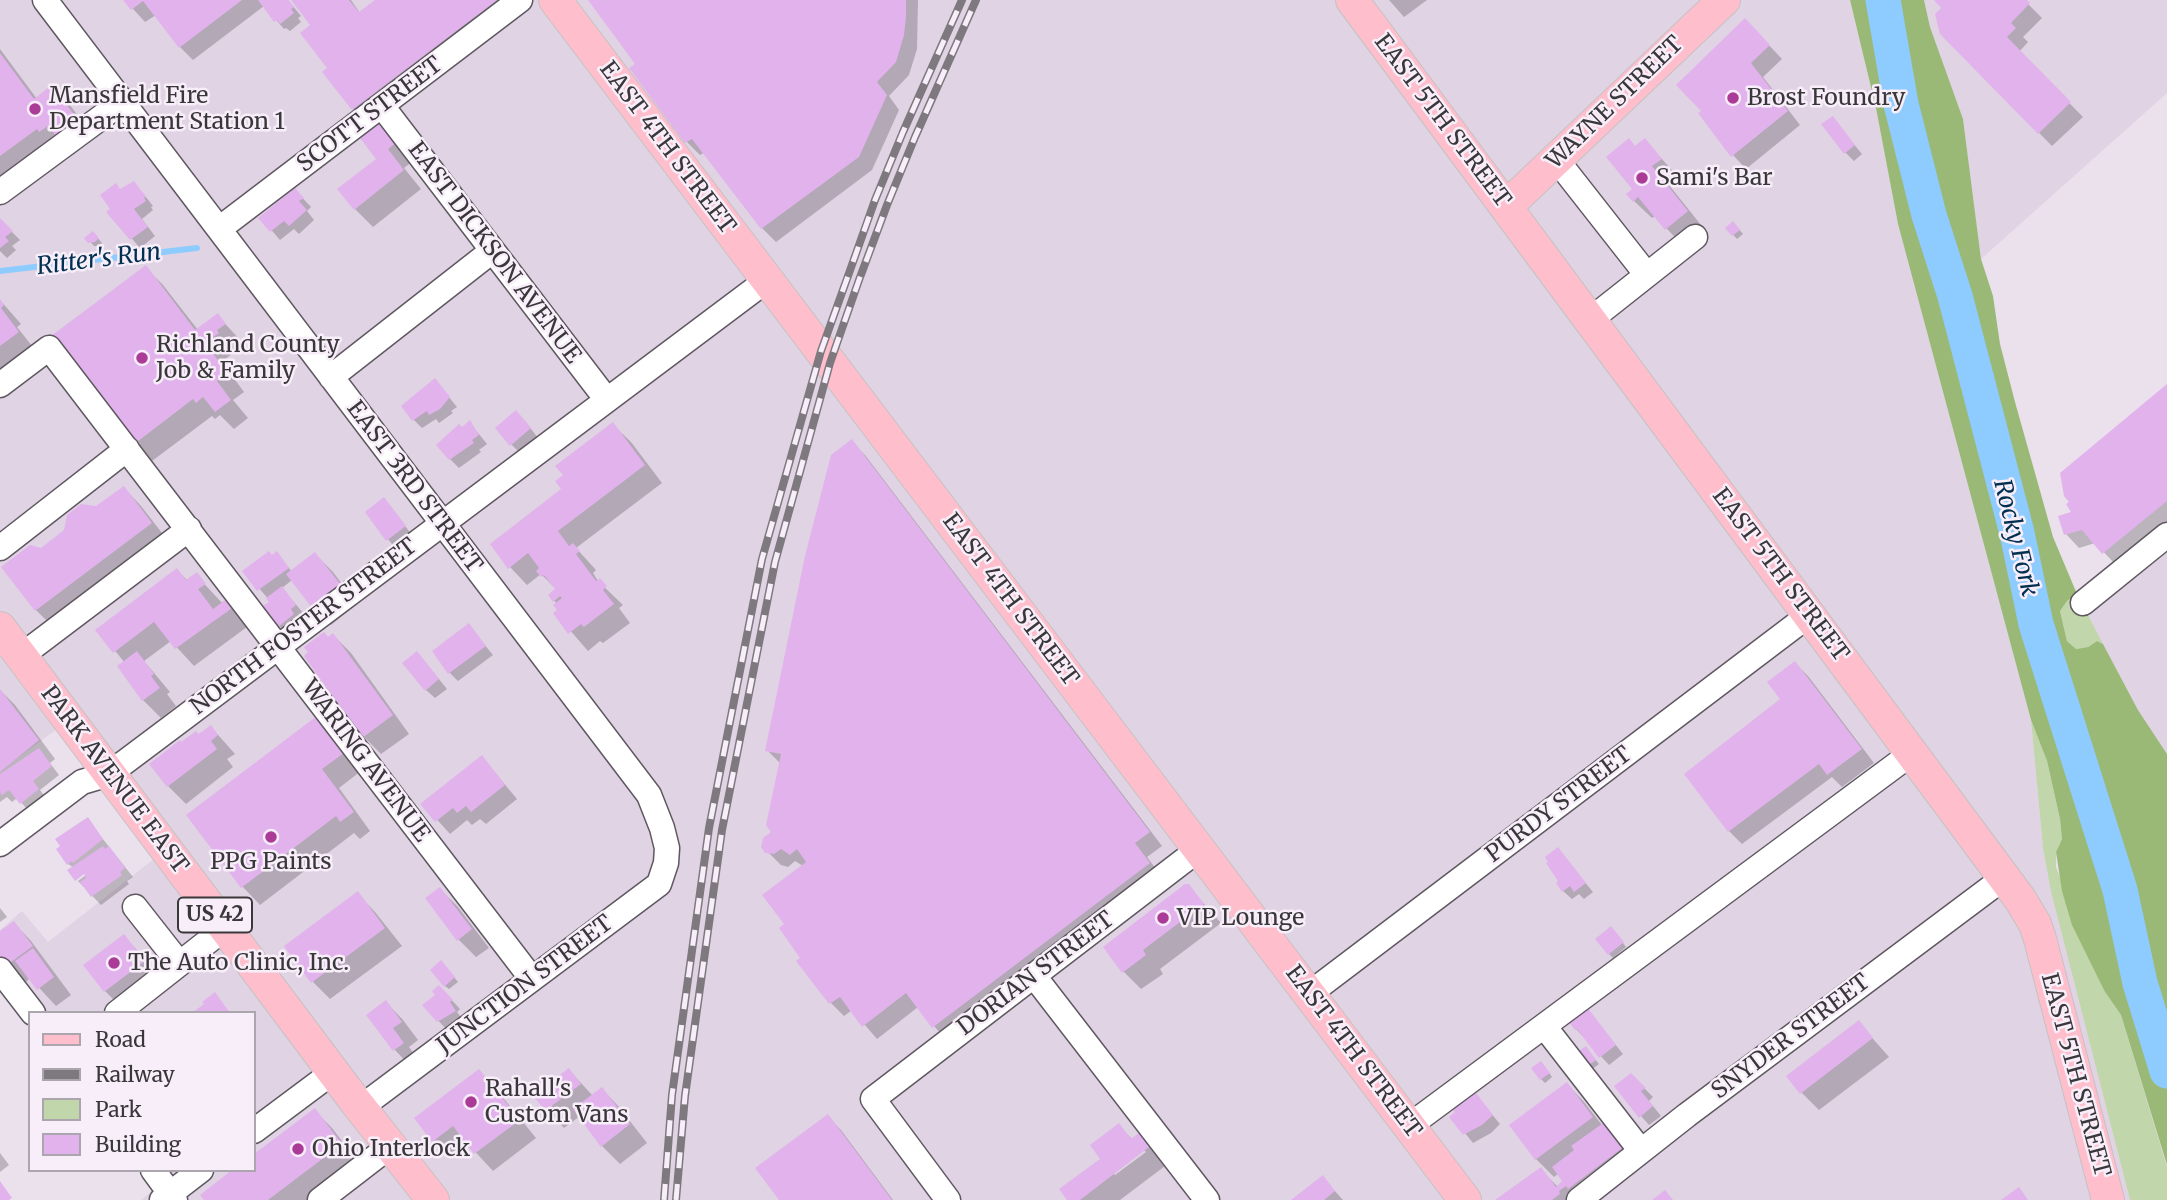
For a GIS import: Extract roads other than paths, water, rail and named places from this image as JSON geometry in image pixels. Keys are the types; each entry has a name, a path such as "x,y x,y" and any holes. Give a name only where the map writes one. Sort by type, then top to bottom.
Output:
{"main road":[{"name":"EAST 4TH STREET","path":"555,0 1465,1200"},
{"name":"EAST 5TH STREET","path":"1352,0 2005,877 2028,912 2040,939 2108,1200"},
{"name":"WAYNE STREET","path":"1506,207 1724,0"},
{"name":"PARK AVENUE EAST","path":"6,637 390,1146 425,1197"}],"street":[{"name":"EAST 3RD STREET","path":"45,0 649,795 667,848"},
{"name":"SCOTT STREET","path":"219,229 520,0"},
{"path":"0,192 122,102"},
{"name":"EAST DICKSON AVENUE","path":"382,106 607,400"},
{"path":"1556,159 1647,275"},
{"path":"1590,320 1695,237"},
{"path":"331,377 492,251"},
{"name":"NORTH FOSTER STREET","path":"0,844 82,782 109,774 767,280"},
{"name":"WARING AVENUE","path":"0,385 49,348 532,979"},
{"path":"0,548 127,449"},
{"path":"2084,603 2167,535"},
{"path":"6,637 194,536"},
{"name":"PURDY STREET","path":"1309,994 1809,615"},
{"path":"1409,1126 1912,753"},
{"name":"JUNCTION STREET","path":"360,1108 659,884 666,863 667,848"},
{"name":"DORIAN STREET","path":"948,1200 873,1099 1199,849"},
{"name":"SNYDER STREET","path":"1579,1200 2005,877"},
{"path":"135,907 179,963"},
{"path":"119,1011 225,928"},
{"path":"0,970 31,1011"},
{"path":"1034,976 1207,1200"},
{"path":"1545,1026 1641,1151"},
{"path":"256,1129 332,1072"},
{"path":"320,1200 390,1146"},
{"path":"154,1172 169,1198 199,1172"}],"waterway":[{"name":"Rocky Fork","path":"1883,0 1901,104 2017,533 2036,624 2120,890 2140,983 2167,1071"},
{"name":"Ritter's Run","path":"0,271 197,248"}],"railway":[{"path":"664,1200 672,1095 709,828 762,559 821,351 875,200 962,0"},
{"path":"676,1200 685,1096 722,830 775,562 830,363 859,280 915,137 976,0"}],"place":[{"name":"Brost Foundry","path":"1733,98"},
{"name":"Mansfield Fire Department Station 1","path":"35,109"},
{"name":"Sami's Bar","path":"1642,178"},
{"name":"Richland County Job & Family","path":"142,358"},
{"name":"PPG Paints","path":"271,837"},
{"name":"VIP Lounge","path":"1163,918"},
{"name":"The Auto Clinic, Inc.","path":"114,963"},
{"name":"Rahall's Custom Vans","path":"471,1102"},
{"name":"Ohio Interlock","path":"298,1149"}]}
